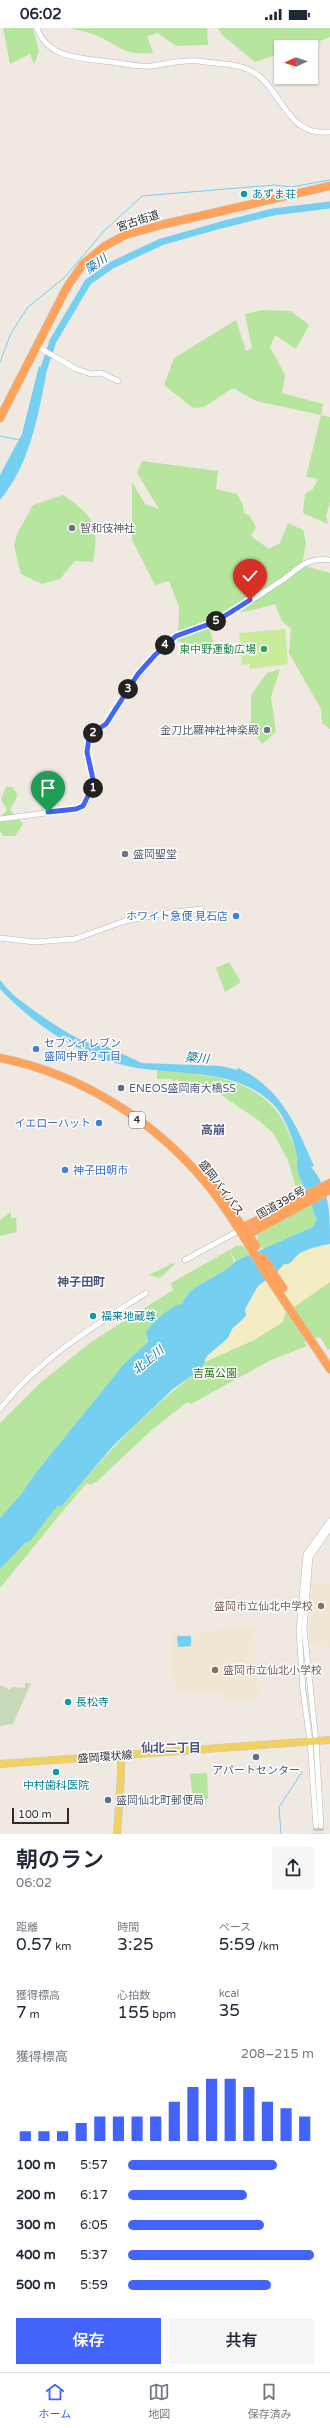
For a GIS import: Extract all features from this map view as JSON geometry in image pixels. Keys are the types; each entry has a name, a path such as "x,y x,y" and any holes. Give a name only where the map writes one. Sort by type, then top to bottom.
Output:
{"highway":[{"name":"宮古街道","path":"0,418 41,349 67,287 78,271 90,258 114,240 133,232 230,207 330,186"},
{"name":"盛岡バイパス","path":"0,1053 60,1070 93,1086 121,1102 156,1127 185,1153 218,1190 321,1352 330,1369"},
{"name":"盛岡バイパス","path":"0,1058 58,1074 92,1090 152,1131 186,1161 206,1184 246,1236"},
{"name":"国道396号","path":"246,1236 292,1205 330,1183"},
{"name":"国道396号","path":"292,1205 330,1190"},
{"name":"盛岡バイパス","path":"321,1352 330,1361"}],"main road":[{"name":"盛岡環状線","path":"0,1764 330,1740"},
{"path":"117,1834 122,1777 121,1756"}],"street":[{"path":"38,28 44,42 67,56 145,66 188,60 246,69 261,79 292,118 301,126 313,131 330,132"},
{"path":"41,349 76,369 91,374 101,373 118,381"},
{"path":"0,819 76,809 83,806 94,784 87,752 89,738 92,733 106,724 138,674 160,650 176,636 215,622 278,583 305,564 330,560"},
{"path":"0,938 35,942 75,939 125,922 161,914 201,909"},
{"path":"185,1260 246,1236"},
{"path":"0,1409 22,1383 48,1360 100,1322 146,1293"},
{"path":"313,1741 300,1649 303,1582 306,1554 330,1521"},
{"path":"318,1826 304,1629 310,1557 330,1528"}],"shaded area":[{"name":"盛岡市立仙北中学校","path":"312,1584 330,1584 330,1648 314,1646 310,1643"},
{"name":"盛岡市立仙北小学校","path":"251,1628 254,1630 258,1701 222,1700 221,1692 184,1694 175,1689 171,1638 174,1634"}],"green space":[{"path":"3,28 33,28 39,51 34,65 30,54 10,64"},
{"path":"71,28 207,28 208,45 176,46 158,33 147,36 153,53 135,53 124,50 95,35"},
{"path":"218,28 330,28 330,37 318,42 318,40 274,40 274,55 255,62 222,35"},
{"path":"262,310 291,311 309,325 296,349 275,335 270,347 285,375 282,393 323,404 321,415 256,401 235,389 231,389 204,407 193,408 164,385 174,358 236,320 246,351 252,348 245,314"},
{"path":"321,415 330,417 330,502 326,516 328,524 303,513 305,494 313,489 318,479 306,477"},
{"path":"142,461 218,471 216,489 237,494 243,505 244,513 250,516 256,527 251,536 269,549 280,543 288,523 303,530 306,542 302,565 330,573 330,729 322,723 321,709 289,653 291,629 282,621 275,604 249,611 212,614 209,628 217,654 178,641 179,607 169,581 155,585 132,540 132,482 145,504 159,509 137,473"},
{"path":"63,495 88,515 92,522 95,539 93,562 75,561 60,579 42,584 21,574 14,546 17,534 33,505"},
{"name":"東中野運動広場","path":"285,629 288,664 250,669 250,664 242,665 239,633"},
{"path":"280,669 271,697 276,732 262,744 251,726 251,695 267,673"},
{"path":"6,787 12,787 18,795 10,810 23,824 15,836 3,836 0,830 0,818 7,810 1,799"},
{"path":"229,962 241,982 225,992 216,968"},
{"path":"157,1069 215,1077 234,1082 251,1090 266,1100 279,1114 289,1133 295,1147 297,1170 304,1188 297,1191 288,1160 273,1133 258,1120 205,1084 194,1090 186,1082 183,1085 176,1079 175,1082 171,1079 157,1079"},
{"path":"312,1204 317,1218 313,1227 264,1251 257,1241 258,1234"},
{"path":"11,1212 11,1218 16,1218 17,1232 0,1236 0,1220"},
{"path":"238,1245 244,1247 250,1256 236,1261 230,1252 235,1264 205,1281 190,1292 185,1298 183,1304 176,1306 151,1325 146,1344 124,1364 34,1475 22,1493 0,1518 0,1423 39,1384 91,1342 173,1290 171,1283"},
{"path":"173,1263 175,1264 160,1278 149,1275"},
{"name":"吉萬公園","path":"330,1282 330,1349 328,1350 320,1337 304,1342 307,1346 271,1360 191,1404 187,1402 153,1429 96,1482 90,1485 87,1483 0,1588 0,1569 58,1505 61,1507 110,1451 163,1400 201,1369 202,1363 254,1340 283,1322 285,1313"},
{"path":"25,1683 31,1683 13,1724 0,1726 0,1685 10,1690 12,1687 25,1688"},
{"path":"207,1773 208,1799 193,1801 190,1774"}],"sand":[{"path":"330,1244 330,1282 285,1313 283,1322 254,1340 204,1362 207,1356 228,1338 228,1335 246,1316 245,1309 258,1286 277,1272 284,1264 299,1254 318,1246"}],"water":[{"path":"39,366 46,375 36,424 25,457 18,472 10,487 0,500 0,475 22,434"},
{"name":"北上川","path":"0,980 14,996 36,1012 86,1042 96,1045 103,1045 142,1063 221,1066 237,1070 238,1068 253,1076 276,1097 301,1136 314,1166 311,1167 322,1184 328,1202 330,1244 302,1252 290,1263 284,1264 277,1272 258,1286 245,1309 246,1316 232,1329 228,1338 207,1356 201,1369 173,1389 113,1446 61,1507 58,1505 30,1541 25,1543 0,1569 0,1518 22,1493 34,1475 124,1364 146,1344 148,1341 146,1332 153,1324 168,1310 183,1304 185,1297 191,1291 232,1266 236,1261 313,1227 317,1218 298,1173 296,1150 286,1123 275,1106 261,1094 245,1085 228,1080 192,1073 137,1068 118,1064 80,1049 45,1028 29,1016 0,989"},
{"path":"177,1636 191,1636 191,1646 178,1647"}],"waterway":[{"path":"0,362 11,333 28,307 64,278 104,231 142,196 274,185 291,187 330,180"},
{"name":"簗川","path":"40,380 53,341 88,282 112,265 161,242 221,225 273,212 330,205"},
{"path":"0,436 19,440"},
{"path":"281,1834 279,1807 302,1772"}],"tunnel":[{"path":"316,1826 316,1834"},
{"path":"321,1826 321,1834"}],"place":[{"name":"あずま荘","path":"244,194"},
{"name":"智和伎神社","path":"72,528"},
{"name":"東中野運動広場","path":"264,649"},
{"name":"金刀比羅神社神楽殿","path":"267,730"},
{"name":"盛岡聖堂","path":"125,854"},
{"name":"ホワイト急便 見石店","path":"236,916"},
{"name":"セブンイレブン 盛岡中野２丁目","path":"36,1049"},
{"name":"ENEOS盛岡南大橋SS","path":"121,1088"},
{"name":"イエローハット","path":"99,1123"},
{"name":"神子田朝市","path":"65,1170"},
{"name":"福来地蔵尊","path":"93,1316"},
{"name":"盛岡市立仙北中学校","path":"321,1606"},
{"name":"盛岡市立仙北小学校","path":"215,1670"},
{"name":"長松寺","path":"68,1702"},
{"name":"アパートセンター","path":"256,1757"},
{"name":"中村歯科医院","path":"56,1772"},
{"name":"盛岡仙北町郵便局","path":"108,1800"}],"district":[{"name":"高崩","path":"213,1130"},
{"name":"神子田町","path":"81,1282"},
{"name":"仙北二丁目","path":"171,1748"}],"route":[{"path":"48,812 76,809 83,806 92,791 94,784 87,752 89,738 92,733 106,724 145,665 176,636 215,622 250,600"}]}
